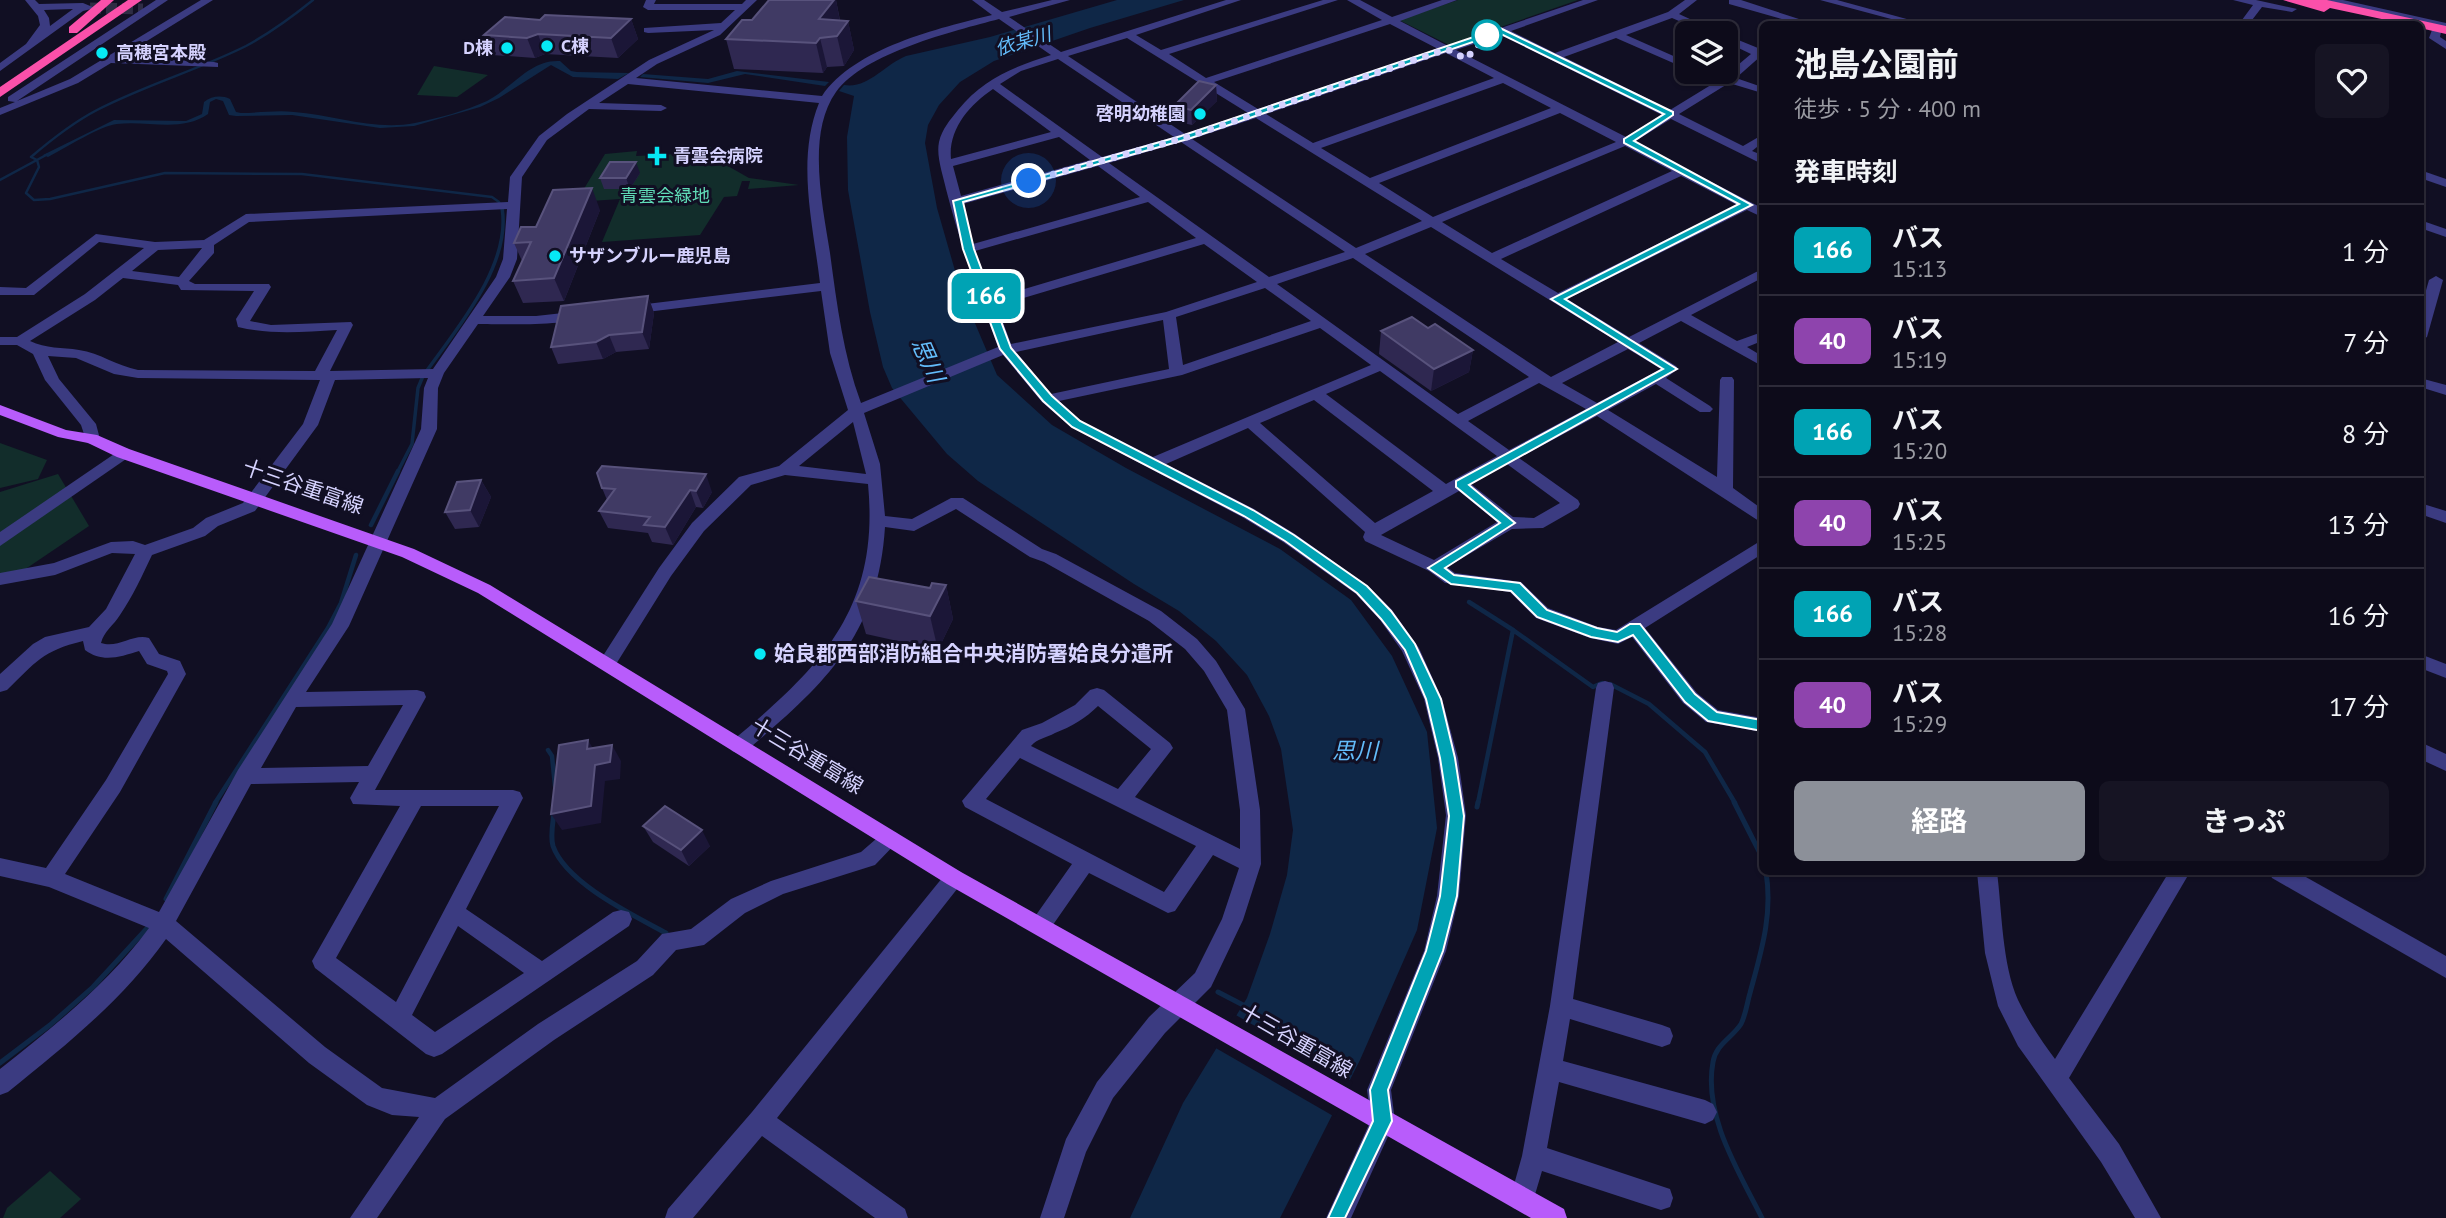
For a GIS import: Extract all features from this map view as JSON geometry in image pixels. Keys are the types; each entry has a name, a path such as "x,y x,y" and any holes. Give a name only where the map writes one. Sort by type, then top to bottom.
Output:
{"highway":[{"path":"0,82 79,25 108,0"},
{"path":"0,82 120,0"},
{"path":"2311,0 2402,21"},
{"path":"0,93 142,5"},
{"path":"2293,7 2353,10"},
{"path":"2378,15 2393,21"},
{"path":"2424,26 2443,31"},
{"path":"2424,29 2443,31"}],"main road":[{"name":"十三谷重富線","path":"0,410 64,434 92,439 123,453 377,541 484,589 954,877 1555,1218"}],"street":[{"path":"0,109 142,5 163,0"},
{"path":"0,109 54,91 208,0"},
{"path":"651,0 648,6 748,4"},
{"path":"977,0 1545,380 1598,409 1725,488 1759,515"},
{"path":"1024,0 1034,8"},
{"path":"739,746 815,681 841,644 864,598 878,521 875,480 863,409 841,366 828,286 813,167 821,112 833,90 867,62 887,53 1065,0"},
{"path":"1236,0 1033,62 991,83 961,112 950,127 944,144 946,164 958,201 968,249 989,304 1001,351 1076,424 1248,513 1289,538 1362,590 1386,615 1410,648 1433,699 1448,758 1456,816 1448,896 1435,951 1379,1090 1382,1121 1338,1218"},
{"path":"1162,53 1333,0"},
{"path":"1352,0 1759,211"},
{"path":"1207,81 1452,0"},
{"path":"958,201 1184,138 1593,0"},
{"path":"1559,56 1672,15 1692,0"},
{"path":"1737,0 1733,2 1791,21"},
{"path":"1825,0 1908,21"},
{"path":"2238,0 2293,7"},
{"path":"2330,0 2353,10"},
{"path":"32,3 84,7"},
{"path":"32,3 45,20 42,34 33,43"},
{"path":"0,1084 77,1022 138,960 164,924 245,776 340,626 364,578 377,541 429,429 431,388 437,373 503,277 510,260 513,187 516,177 534,150 553,129 638,72 726,25 748,4"},
{"path":"2246,21 2259,4"},
{"path":"142,5 189,11"},
{"path":"45,20 84,7"},
{"path":"0,68 84,7"},
{"path":"1672,15 1686,21"},
{"path":"648,30 726,25"},
{"path":"1504,29 1674,111 1753,144"},
{"path":"2443,31 2434,38 2446,46"},
{"path":"1128,34 1671,369 1374,531 1371,537 1435,568 1451,579 1515,586 1542,614 1596,633 1618,637 1759,548"},
{"path":"1618,35 1675,61"},
{"path":"1738,42 1759,50"},
{"path":"1738,71 1759,53"},
{"path":"110,60 209,64"},
{"path":"1313,147 1504,78"},
{"path":"625,80 833,90"},
{"path":"991,83 1572,504 1537,524 1509,523 1435,568"},
{"path":"1738,83 1759,89"},
{"path":"785,470 863,409 1001,351 1169,315 1356,253 1628,141 1720,84"},
{"path":"588,106 662,108"},
{"path":"1371,182 1562,108"},
{"path":"946,164 1062,133"},
{"path":"1492,258 1681,171"},
{"path":"2424,175 2446,183"},
{"path":"968,249 1150,198"},
{"path":"0,291 29,292 96,238 155,246 207,244 246,218 511,205"},
{"path":"1557,299 1747,205"},
{"path":"2424,225 2446,233"},
{"path":"989,304 1206,239"},
{"path":"182,281 209,250 207,244"},
{"path":"20,341 90,297 155,246"},
{"path":"0,579 58,568 95,550 118,547 145,551 199,532 212,523 249,507 310,425 325,376 346,325 271,329 243,324 243,319 264,287 195,288 186,287 182,281 120,274"},
{"path":"1458,420 1681,315 1759,275"},
{"path":"2424,277 2441,282 2424,327"},
{"path":"475,320 536,320 828,286"},
{"path":"1169,315 1177,372"},
{"path":"1681,315 1759,360"},
{"path":"1048,399 1177,372 1320,323"},
{"path":"1736,347 1759,336"},
{"path":"0,341 20,341 39,351 79,354 119,371 138,374 325,376 437,373"},
{"path":"39,351 52,380 88,424 92,439"},
{"path":"1151,464 1380,366"},
{"path":"1656,378 1705,409"},
{"path":"1725,488 1727,380"},
{"path":"2424,383 2446,390"},
{"path":"1315,393 1445,492"},
{"path":"1249,421 1374,531"},
{"path":"0,540 123,453"},
{"path":"607,664 665,572 698,527 745,481 785,470 875,480"},
{"path":"1460,484 1509,523"},
{"path":"878,521 914,525 957,502 1036,553 1050,558 1155,616 1191,644 1210,666 1236,709 1250,810 1251,864 1232,920 1188,1008 1157,1025 1105,1090 1075,1148 1052,1218"},
{"path":"2424,509 2446,517"},
{"path":"51,878 113,786 177,674 174,666 153,659 142,643 115,652 96,650 91,645 95,632 113,614 145,551"},
{"path":"1635,628 1690,698 1713,717 1759,725"},
{"path":"0,685 39,649 51,642 95,632"},
{"path":"2424,663 2446,671"},
{"path":"1522,1199 1534,1156 1561,1006 1605,688"},
{"path":"1122,799 1163,748 1097,695 1082,710 1029,735 972,801 1168,904 1209,844"},
{"path":"291,700 416,697 360,798 513,798 399,1018"},
{"path":"1017,748 1251,864"},
{"path":"2424,752 2446,763"},
{"path":"245,776 373,774"},
{"path":"415,798 323,961 434,1046 621,919"},
{"path":"362,1218 437,1111 546,1032 645,968 670,941 696,938 738,906 778,887 868,859 891,839"},
{"path":"1040,925 1086,862"},
{"path":"0,867 51,878 164,924 317,1055 375,1097 427,1106 437,1111"},
{"path":"1987,875 1996,954 2006,999 2026,1038 2110,1153 2149,1218"},
{"path":"2056,1079 2178,875"},
{"path":"2285,875 2446,968"},
{"path":"677,1218 760,1120 954,877"},
{"path":"454,912 542,974"},
{"path":"1561,1006 1662,1035"},
{"path":"1549,1068 1705,1112"},
{"path":"760,1120 896,1218"},
{"path":"1534,1156 1661,1198"}],"green space":[{"path":"1458,0 1578,0 1449,45 1399,20"},
{"path":"434,66 488,75 457,97 417,95"},
{"name":"青雲会緑地","path":"711,147 705,162 719,161 749,178 799,185 748,189 750,181 742,181 737,196 724,197 700,235 602,242 620,199 576,202 605,154 637,151 636,156 678,154 680,149"},
{"path":"0,443 47,460 38,479 0,488"},
{"path":"58,474 89,526 24,570 0,574 0,492"},
{"path":"50,1171 81,1199 60,1218 3,1218 7,1208"}],"water":[{"name":"思川","path":"1117,0 1184,0 994,61 960,82 939,105 928,125 925,143 937,208 960,288 997,375 1052,425 1126,468 1280,549 1351,600 1392,656 1427,732 1437,828 1417,930 1360,1060 1280,1218 1130,1218 1183,1103 1247,998 1287,875 1293,830 1281,749 1269,716 1247,675 1216,641 1179,611 978,481 947,454 892,388 883,367 870,312 848,190 847,137 854,96 839,91 844,85 868,80 906,56 990,37"},
{"path":"560,61 571,71 629,73 618,79 573,77 551,65 480,107 414,126 380,128 292,115 236,116 229,115 223,101 216,99 210,102 208,114 198,120 175,124 110,125 48,157 43,155 114,120 186,121 202,114 204,102 217,97 230,99 236,112 241,113 288,111 370,124 415,123 479,105 539,65"},
{"path":"737,71 829,82 825,86 745,74 708,83 640,77 643,74 708,79"}],"pier":[{"path":"1234,1014 1353,1082 1335,1117 1214,1047"}],"building":[{"path":"769,0 834,0 819,19 848,21 837,36 820,38 816,43 726,39 742,20 752,20"},
{"path":"545,15 631,19 611,38 538,34 527,38 484,35 505,17 540,20"},
{"path":"1199,81 1216,85 1191,110 1174,106"},
{"path":"610,162 636,162 626,178 600,178"},
{"path":"592,188 554,278 513,281 531,242 514,243 521,227 536,227 553,190"},
{"path":"648,296 642,332 609,335 596,342 551,347 561,306"},
{"path":"1412,317 1428,328 1435,324 1473,350 1434,369 1381,331"},
{"path":"602,466 706,474 696,491 690,490 665,527 644,525 650,517 599,511 615,489 602,488 597,473"},
{"path":"481,480 470,510 445,512 457,482"},
{"path":"869,577 930,588 932,583 946,585 930,616 856,601"},
{"path":"588,740 587,749 612,745 610,762 595,765 591,806 551,814 559,745"},
{"path":"665,806 702,830 681,850 643,826"}],"waterway":[{"path":"37,160 31,157 88,115 246,46 313,0"},
{"path":"37,160 48,154"},
{"path":"0,180 37,160"},
{"path":"37,160 39,167 26,193 34,200 50,199 165,173 302,174 492,197 502,208"},
{"path":"397,473 412,444 418,388 423,376 464,319 490,275 503,230 502,208"},
{"path":"371,525 397,473"},
{"path":"215,803 328,628 341,603 356,555"},
{"path":"1469,602 1513,630"},
{"path":"1478,803 1513,630"},
{"path":"1513,630 1593,687 1602,683"},
{"path":"1610,684 1649,704 1705,752 1735,803"},
{"path":"548,750 552,756 555,786"},
{"path":"166,899 216,802"},
{"path":"1477,807 1478,802"},
{"path":"1734,802 1759,851"},
{"path":"554,813 553,846 560,860 572,873 602,897 666,933"},
{"path":"1762,1218 1725,1143 1713,1103 1711,1082 1715,1056 1741,1024 1745,1012 1765,933 1768,903 1766,875"},
{"path":"0,1063 50,1025 93,987 151,924"},
{"path":"1218,992 1245,1006"}],"tunnel":[{"path":"90,8 143,9"}],"bus line":[{"name":"166","path":"1338,1218 1382,1121 1379,1090 1435,951 1448,896 1456,816 1448,758 1433,699 1410,648 1386,615 1362,590 1289,538 1248,513 1076,424 1048,399 1006,349 968,249 958,201 1184,138 1500,30 1670,114 1628,141 1747,205 1557,299 1671,369 1460,484 1509,523 1435,568 1451,579 1515,586 1542,614 1596,633 1618,637 1635,628 1690,698 1713,717 1759,725"}],"place":[{"name":"C棟","path":"547,46"},
{"name":"D棟","path":"507,48"},
{"name":"高穂宮本殿","path":"102,53"},
{"name":"啓明幼稚園","path":"1200,114"},
{"name":"青雲会病院","path":"657,156"},
{"name":"サザンブルー鹿児島","path":"555,256"},
{"name":"姶良郡西部消防組合中央消防署姶良分遣所","path":"760,654"}],"route":[{"path":"1029,181 1184,138 1447,49 1466,59 1487,35"}],"water label":[{"name":"依某川","path":"1023,41"}]}
